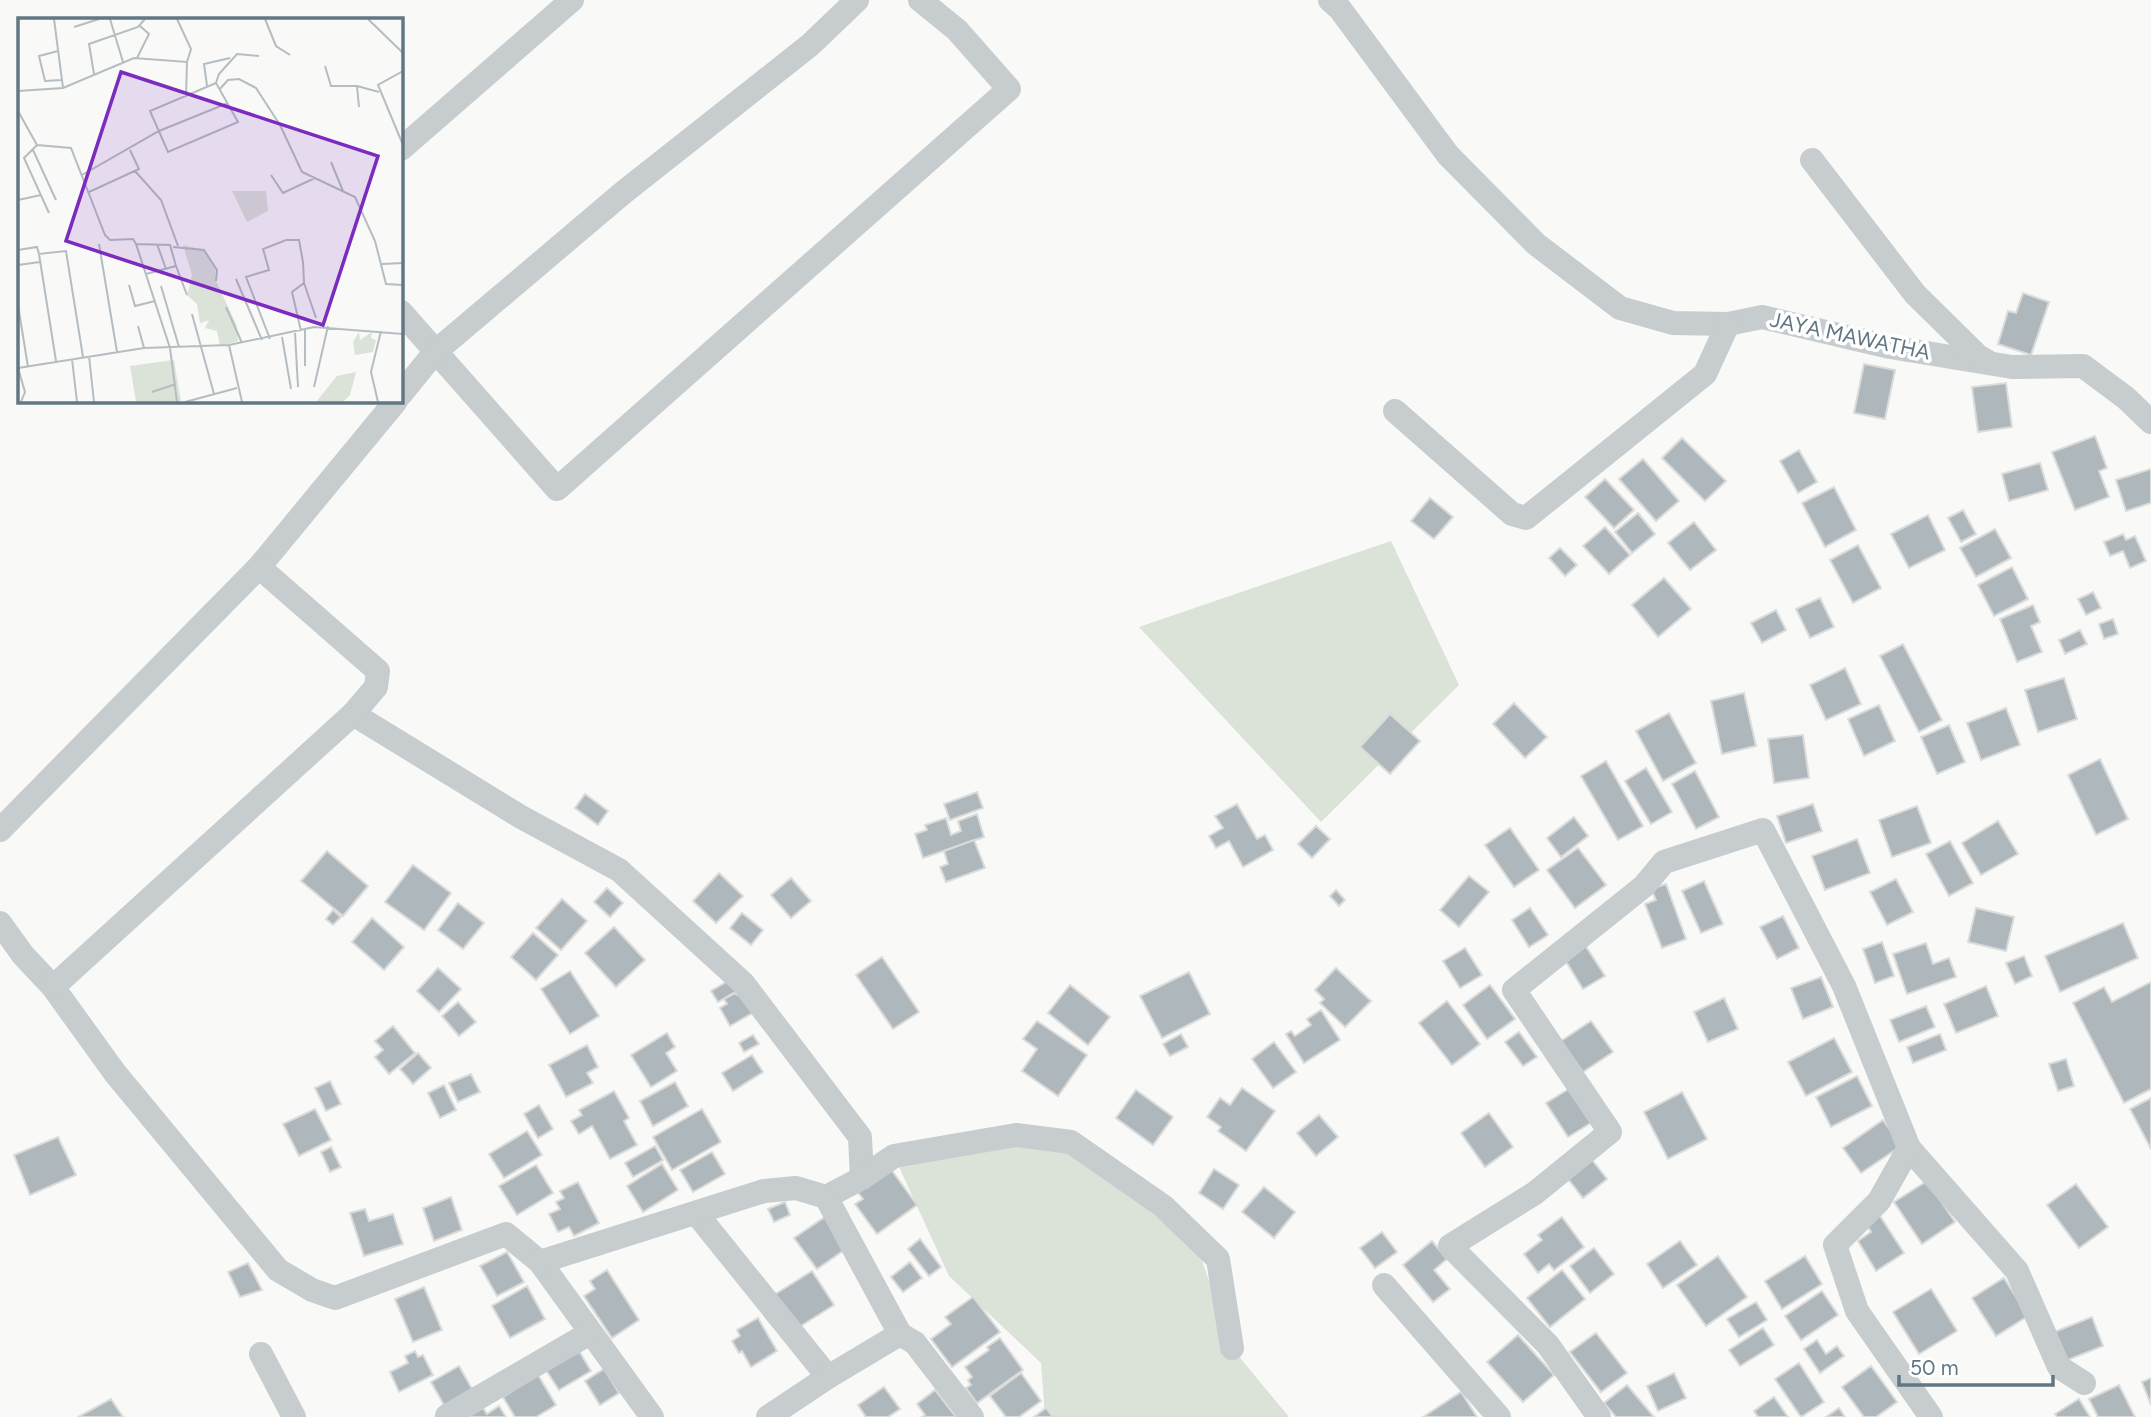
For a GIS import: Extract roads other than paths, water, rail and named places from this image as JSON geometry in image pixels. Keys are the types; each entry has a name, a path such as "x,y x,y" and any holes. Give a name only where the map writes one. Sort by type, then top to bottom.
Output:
{"street":[{"path":"402,393 435,352 624,192 810,45 857,0"},
{"path":"402,313 557,489 1009,89 957,30 920,0"},
{"name":"JAYA MAWATHA","path":"1330,0 1340,9 1448,155 1536,244 1620,308 1673,323 1728,324 1762,317 1889,347 2012,367 2083,366 2126,398 2151,422"},
{"path":"402,148 559,5"},
{"path":"1812,160 1915,294 1978,356 1989,363"},
{"path":"1395,411 1512,514 1526,518 1706,374 1728,324"},
{"path":"0,830 259,567 395,402"},
{"path":"53,987 353,714 376,687 377,671 259,567"},
{"path":"353,714 521,817 619,870 640,889 743,983 860,1137 862,1178"},
{"path":"1599,1417 1548,1345 1450,1245 1535,1193 1609,1132 1514,990 1644,886 1664,862 1763,830 1843,986 1909,1148 2017,1271 2059,1367 2084,1383"},
{"path":"0,923 23,955 53,987 115,1073 278,1270 312,1290 335,1298 506,1234 540,1262 652,1417"},
{"path":"540,1262 764,1191 796,1188 826,1197 862,1178 894,1156 1016,1135 1071,1142 1163,1206 1219,1259 1232,1348"},
{"path":"1909,1148 1879,1201 1835,1245 1857,1311 1931,1417"},
{"path":"826,1197 900,1334 915,1343 972,1417"},
{"path":"696,1213 828,1377"},
{"path":"1384,1285 1499,1417"},
{"path":"447,1416 590,1334"},
{"path":"768,1417 900,1334"},
{"path":"261,1354 294,1417"}]}
